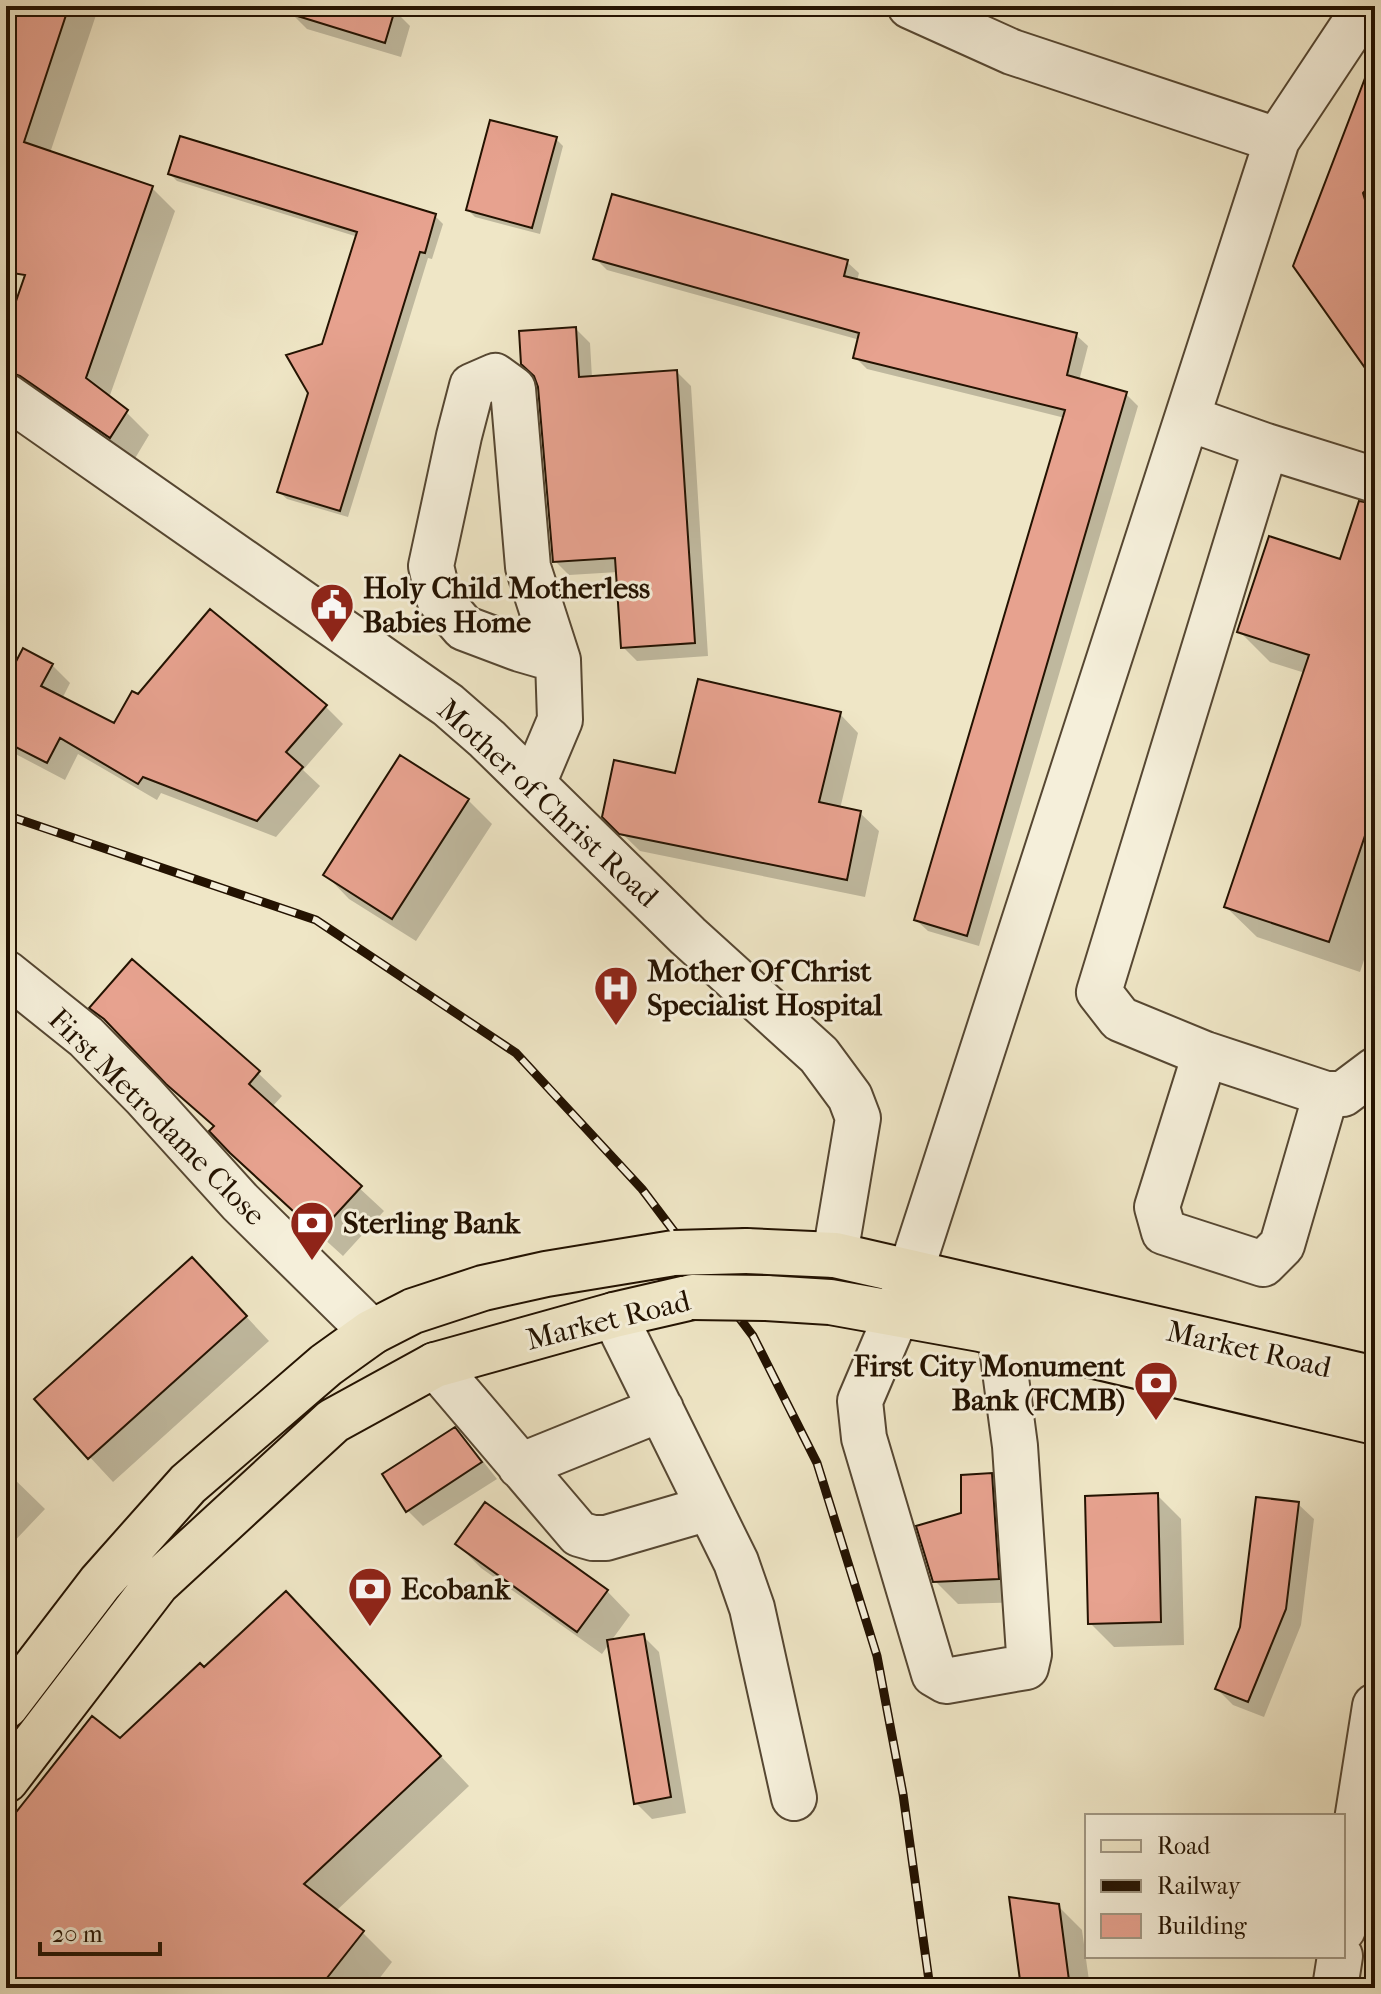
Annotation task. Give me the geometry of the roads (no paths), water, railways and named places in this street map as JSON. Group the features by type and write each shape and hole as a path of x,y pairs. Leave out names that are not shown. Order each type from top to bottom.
{"main road":[{"name":"Market Road","path":"6,1706 100,1583 188,1484 326,1365 372,1332 413,1311 483,1288 546,1274 674,1253 746,1251 835,1255 1375,1379"},
{"name":"Market Road","path":"6,1780 157,1583 333,1421 435,1365 614,1315 692,1297 830,1302 1000,1333 1375,1422"}],"street":[{"path":"910,6 1012,52 1277,140"},
{"path":"1000,1333 1015,1446 1029,1654 1026,1667 946,1681 934,1674 864,1438 860,1401 897,1314 1277,140 1366,6"},
{"path":"533,784 560,720 558,660 528,567 513,389 495,376 472,386 431,566 439,599 464,628 558,660"},
{"name":"Mother of Christ Road","path":"6,396 448,705 487,739 688,936 819,1055 850,1097 858,1118 835,1255"},
{"path":"1187,418 1375,480"},
{"path":"1266,446 1099,992 1120,1019 1205,1054 1326,1094 1343,1094 1375,1070"},
{"name":"First Metrodame Close","path":"6,973 86,1037 240,1202 372,1332"},
{"path":"1205,1054 1157,1207 1164,1232 1263,1264 1282,1245 1326,1094"},
{"path":"614,1315 736,1562 752,1608 794,1798"},
{"path":"435,1365 579,1534 606,1538 709,1508"},
{"path":"520,1466 661,1409"},
{"path":"1345,1913 1375,1706"},
{"path":"1335,1988 1340,1958"}],"railway":[{"path":"6,815 316,920 516,1053 642,1189 753,1336 817,1463 877,1656 903,1794 930,1988"}],"place":[{"name":"Holy Child Motherless Babies Home","path":"332,644"},
{"name":"Mother Of Christ Specialist Hospital","path":"616,1027"},
{"name":"Sterling Bank","path":"312,1262"},
{"name":"First City Monument Bank (FCMB)","path":"1156,1422"},
{"name":"Ecobank","path":"370,1628"}]}
